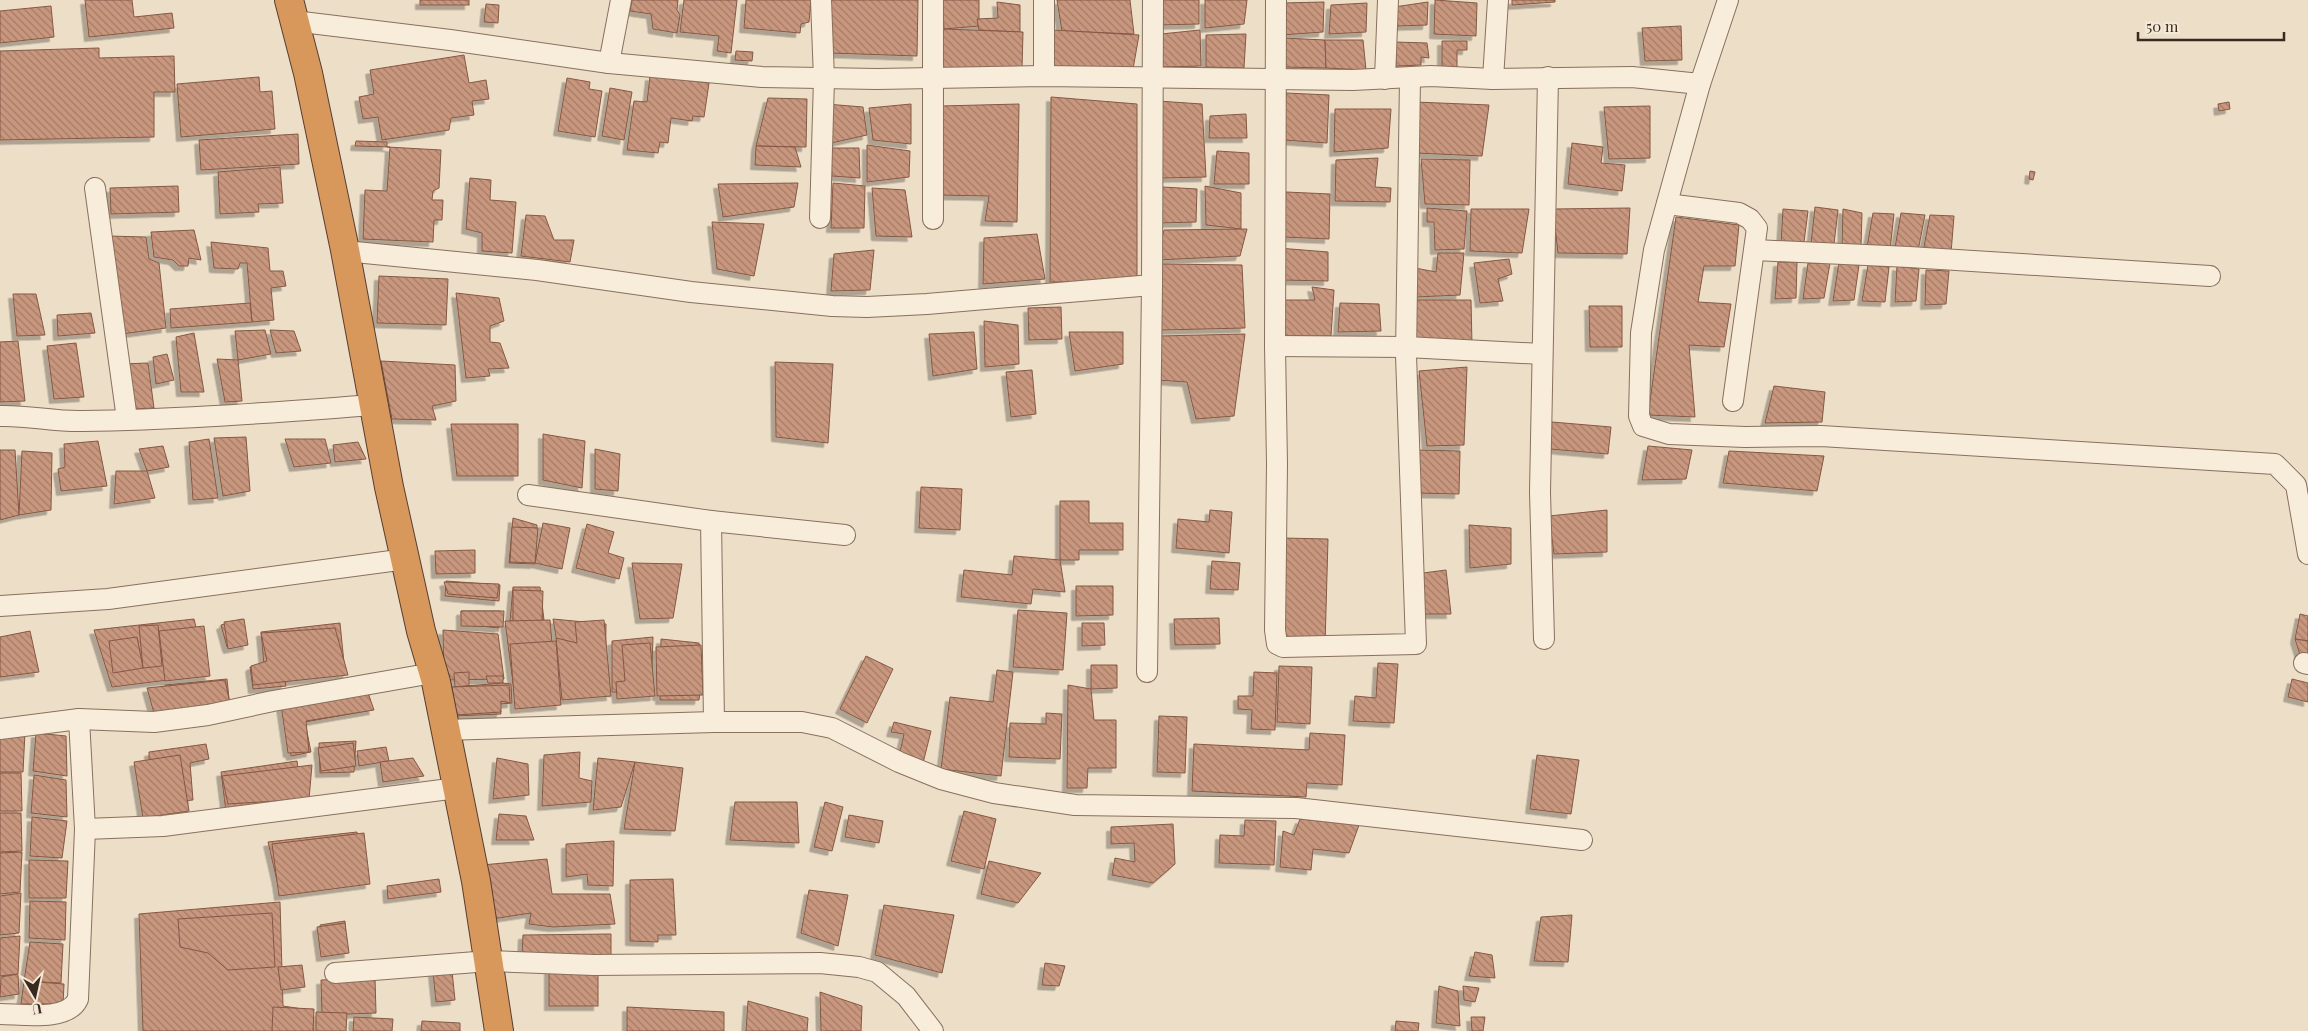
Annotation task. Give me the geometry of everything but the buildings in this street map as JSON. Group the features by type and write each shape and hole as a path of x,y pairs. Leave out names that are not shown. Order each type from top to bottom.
{"highway":[{"path":"292,11 308,73 345,251 389,487 421,630 433,673 476,881 499,1031"}],"street":[{"path":"609,63 621,0"},
{"path":"820,218 824,79 821,0"},
{"path":"933,0 933,218"},
{"path":"1044,0 1044,76"},
{"path":"1147,672 1152,285 1153,0"},
{"path":"1276,0 1275,346 1277,464 1275,630 1278,645 1296,648 1416,644 1406,347 1410,78"},
{"path":"1385,79 1388,0"},
{"path":"1493,79 1498,0"},
{"path":"1728,0 1700,84 1654,250 1641,333 1639,416 1641,424 1647,428 1669,434 1745,437 1821,436 2275,464 2296,485 2308,554"},
{"path":"292,11 422,36 609,63 762,77 824,79 1044,76 1277,79 1632,77 1700,84"},
{"path":"1544,639 1540,492 1548,78"},
{"path":"95,188 127,419"},
{"path":"1667,204 1745,216 1757,228 1733,401"},
{"path":"1755,250 1909,256 2210,276"},
{"path":"345,251 537,270 691,292 832,306 867,307 927,304 1152,285"},
{"path":"1275,346 1406,347 1542,354"},
{"path":"0,416 33,416 83,421 202,418 374,405"},
{"path":"528,495 711,521 845,535"},
{"path":"711,521 714,722"},
{"path":"0,606 108,599 406,559"},
{"path":"0,729 79,719 154,722 208,715 273,701 433,673"},
{"path":"0,1014 61,1014 68,1012 76,1005 79,991 79,943 85,829 79,719"},
{"path":"444,730 714,722 795,722 832,728 898,762 941,779 994,793 1075,805 1296,808 1582,840"},
{"path":"85,829 163,826 457,788"},
{"path":"335,973 489,961 594,965 820,963 859,967 877,972 906,996 933,1031"}]}
